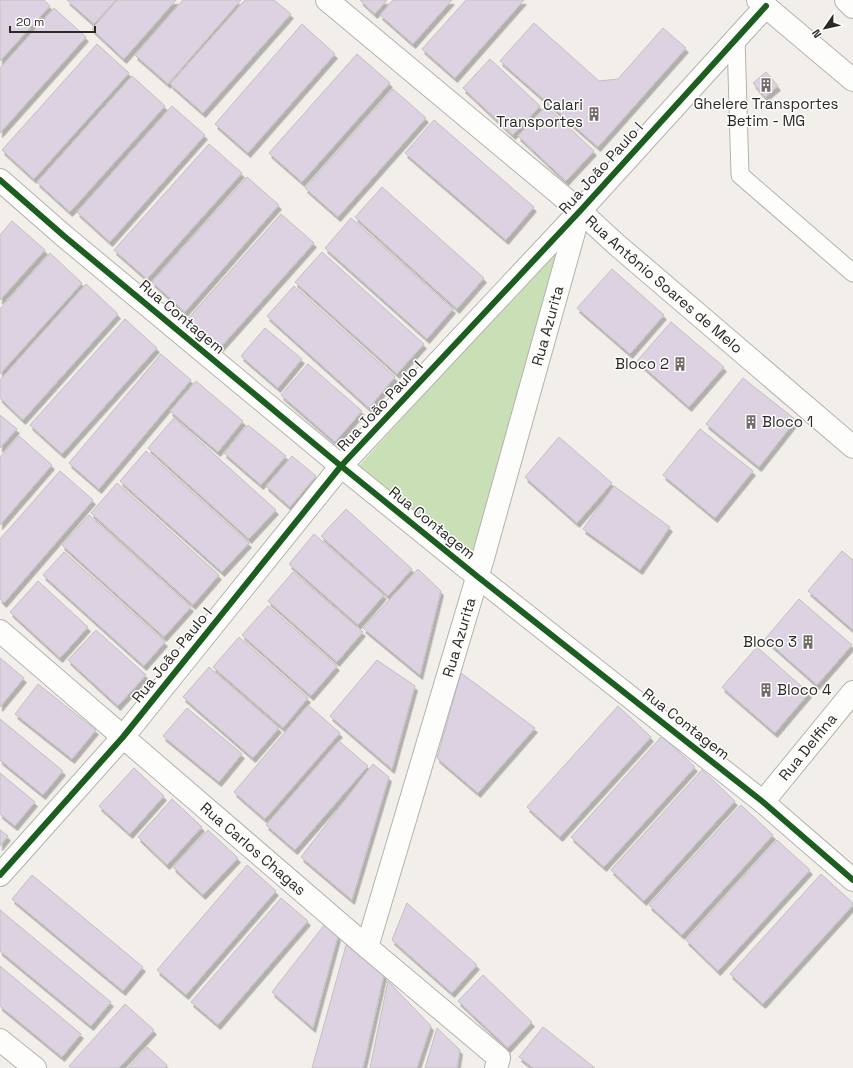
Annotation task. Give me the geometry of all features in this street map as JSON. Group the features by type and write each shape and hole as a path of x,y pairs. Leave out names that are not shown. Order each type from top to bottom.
{"main road":[{"name":"Rua Antônio Soares de Melo","path":"327,0 580,211 617,245 853,447"},
{"path":"846,0 853,7"},
{"name":"Rua João Paulo I","path":"0,874 123,737 341,466 580,211 736,38 762,3"},
{"path":"762,3 853,80"},
{"name":"Rua Contagem","path":"0,180 64,236 341,466 478,577 763,802 853,880"},
{"name":"Rua Azurita","path":"367,947 478,577 580,211"},
{"name":"Rua Carlos Chagas","path":"0,631 367,947 499,1058 496,1068"},
{"name":"Rua Delfina","path":"763,802 853,692"},
{"path":"0,1040 36,1068"}],"lane":[{"path":"736,38 740,175 853,273"}],"green space":[{"path":"562,242 473,567 359,466"}],"building":[{"path":"0,0 44,0 50,6 0,61"},
{"path":"67,0 116,0 94,24"},
{"path":"117,0 176,0 124,59 92,29"},
{"path":"183,0 241,0 168,84 135,55"},
{"path":"245,0 274,0 291,14 203,113 170,84"},
{"path":"360,0 387,0 375,14"},
{"path":"393,0 452,0 413,44 380,15"},
{"path":"466,0 524,0 455,78 422,49"},
{"path":"54,8 86,37 0,133 0,68"},
{"name":"Calari Transportes","path":"534,23 599,81 618,79 663,28 686,48 598,147 500,61"},
{"path":"302,24 335,54 248,153 215,124"},
{"path":"97,44 129,73 34,179 2,150"},
{"path":"357,54 390,83 302,182 269,153"},
{"path":"490,59 540,106 513,135 463,88"},
{"name":"Ghelere Transportes Betim - MG","path":"766,72 778,86 765,97 753,83"},
{"path":"132,76 165,106 70,212 37,182"},
{"path":"393,89 426,118 338,217 305,188"},
{"path":"172,106 205,135 110,242 77,212"},
{"path":"546,106 594,151 566,181 518,136"},
{"path":"434,120 534,207 506,240 405,153"},
{"path":"209,144 242,173 147,279 114,250"},
{"path":"247,177 279,205 185,312 152,282"},
{"path":"382,187 484,278 457,309 355,217"},
{"path":"281,214 314,243 219,349 187,320"},
{"path":"351,218 453,309 427,339 325,248"},
{"path":"12,221 45,250 0,300 0,235"},
{"path":"322,252 424,344 397,374 295,282"},
{"path":"50,253 82,283 0,374 0,309"},
{"path":"612,269 664,315 630,354 577,308"},
{"path":"86,284 118,314 23,420 0,398 0,380"},
{"path":"294,286 395,377 369,408 267,316"},
{"path":"125,319 157,348 62,454 30,425"},
{"name":"Bloco 2","path":"671,322 724,367 689,407 637,361"},
{"path":"265,328 302,359 278,388 241,356"},
{"path":"161,354 191,380 99,489 69,463"},
{"path":"308,364 362,411 335,442 281,395"},
{"name":"Bloco 1","path":"743,378 796,420 759,467 706,424"},
{"path":"196,381 243,421 218,452 170,411"},
{"path":"0,415 17,429 0,448"},
{"path":"174,418 276,510 249,539 148,448"},
{"path":"248,425 286,456 261,485 224,453"},
{"path":"700,429 753,471 715,518 663,475"},
{"path":"19,436 52,465 0,525 0,457"},
{"path":"559,437 612,483 577,523 525,477"},
{"path":"146,451 249,543 222,572 120,481"},
{"path":"292,456 316,476 290,507 266,486"},
{"path":"60,471 93,500 4,603 0,599 0,539"},
{"path":"117,483 219,575 193,605 91,513"},
{"path":"614,486 670,527 640,570 583,529"},
{"path":"346,509 412,569 388,596 321,536"},
{"path":"89,515 191,607 164,637 62,545"},
{"path":"314,534 384,595 358,625 289,564"},
{"path":"842,551 853,560 853,630 808,591"},
{"path":"64,552 165,642 144,666 43,575"},
{"path":"418,569 441,591 420,675 363,628"},
{"path":"293,572 363,632 337,662 268,601"},
{"path":"38,581 88,627 60,658 10,612"},
{"name":"Bloco 3","path":"799,599 852,645 817,685 765,639"},
{"path":"268,606 337,666 311,696 242,635"},
{"path":"96,630 146,675 118,706 68,660"},
{"path":"239,637 308,698 283,728 213,667"},
{"name":"Bloco 4","path":"757,647 809,693 775,733 722,687"},
{"path":"0,658 24,678 0,707"},
{"path":"377,660 415,686 392,769 330,716"},
{"path":"209,667 279,728 253,758 183,697"},
{"path":"461,673 535,728 478,793 437,758"},
{"path":"38,684 96,730 72,759 15,714"},
{"path":"308,705 340,733 265,819 234,792"},
{"path":"618,706 651,737 560,837 527,807"},
{"path":"187,708 242,754 219,782 163,736"},
{"path":"0,719 63,771 43,795 0,760"},
{"path":"662,736 695,767 604,867 571,837"},
{"path":"339,741 368,766 295,850 266,825"},
{"path":"373,764 389,777 352,900 301,857"},
{"path":"134,768 164,796 130,834 99,806"},
{"path":"702,770 735,801 644,901 611,870"},
{"path":"0,773 35,802 15,826 0,814"},
{"path":"172,799 202,827 167,865 138,837"},
{"path":"741,805 773,835 682,935 649,905"},
{"path":"0,830 8,836 0,846"},
{"path":"208,830 238,858 203,895 173,867"},
{"path":"777,840 810,870 718,971 686,940"},
{"path":"247,865 276,891 186,995 157,970"},
{"path":"821,874 853,903 853,905 763,1004 730,974"},
{"path":"32,875 143,967 123,991 12,899"},
{"path":"281,898 308,921 218,1025 191,1002"},
{"path":"407,903 477,965 452,993 392,940"},
{"path":"0,910 111,1002 91,1026 0,951"},
{"path":"325,924 338,936 313,1028 272,992"},
{"path":"347,942 384,975 363,1068 312,1068"},
{"path":"0,966 81,1034 62,1057 0,1006"},
{"path":"483,975 532,1022 508,1048 458,1001"},
{"path":"388,981 431,1026 417,1068 370,1068"},
{"path":"125,1004 154,1030 119,1068 72,1068 69,1066"},
{"path":"543,1027 595,1068 533,1068 519,1057"},
{"path":"437,1028 460,1050 457,1068 425,1068"},
{"path":"147,1047 167,1065 165,1068 128,1068"}],"cycle path":[{"path":"0,875 123,737 341,466 580,211 766,6"},
{"path":"0,180 64,236 341,466 478,577 763,802 853,880"}],"place":[{"name":"Ghelere Transportes Betim - MG","path":"766,85"},
{"name":"Calari Transportes","path":"594,114"},
{"name":"Bloco 2","path":"680,364"},
{"name":"Bloco 1","path":"751,422"},
{"name":"Bloco 3","path":"808,642"},
{"name":"Bloco 4","path":"766,690"}]}
